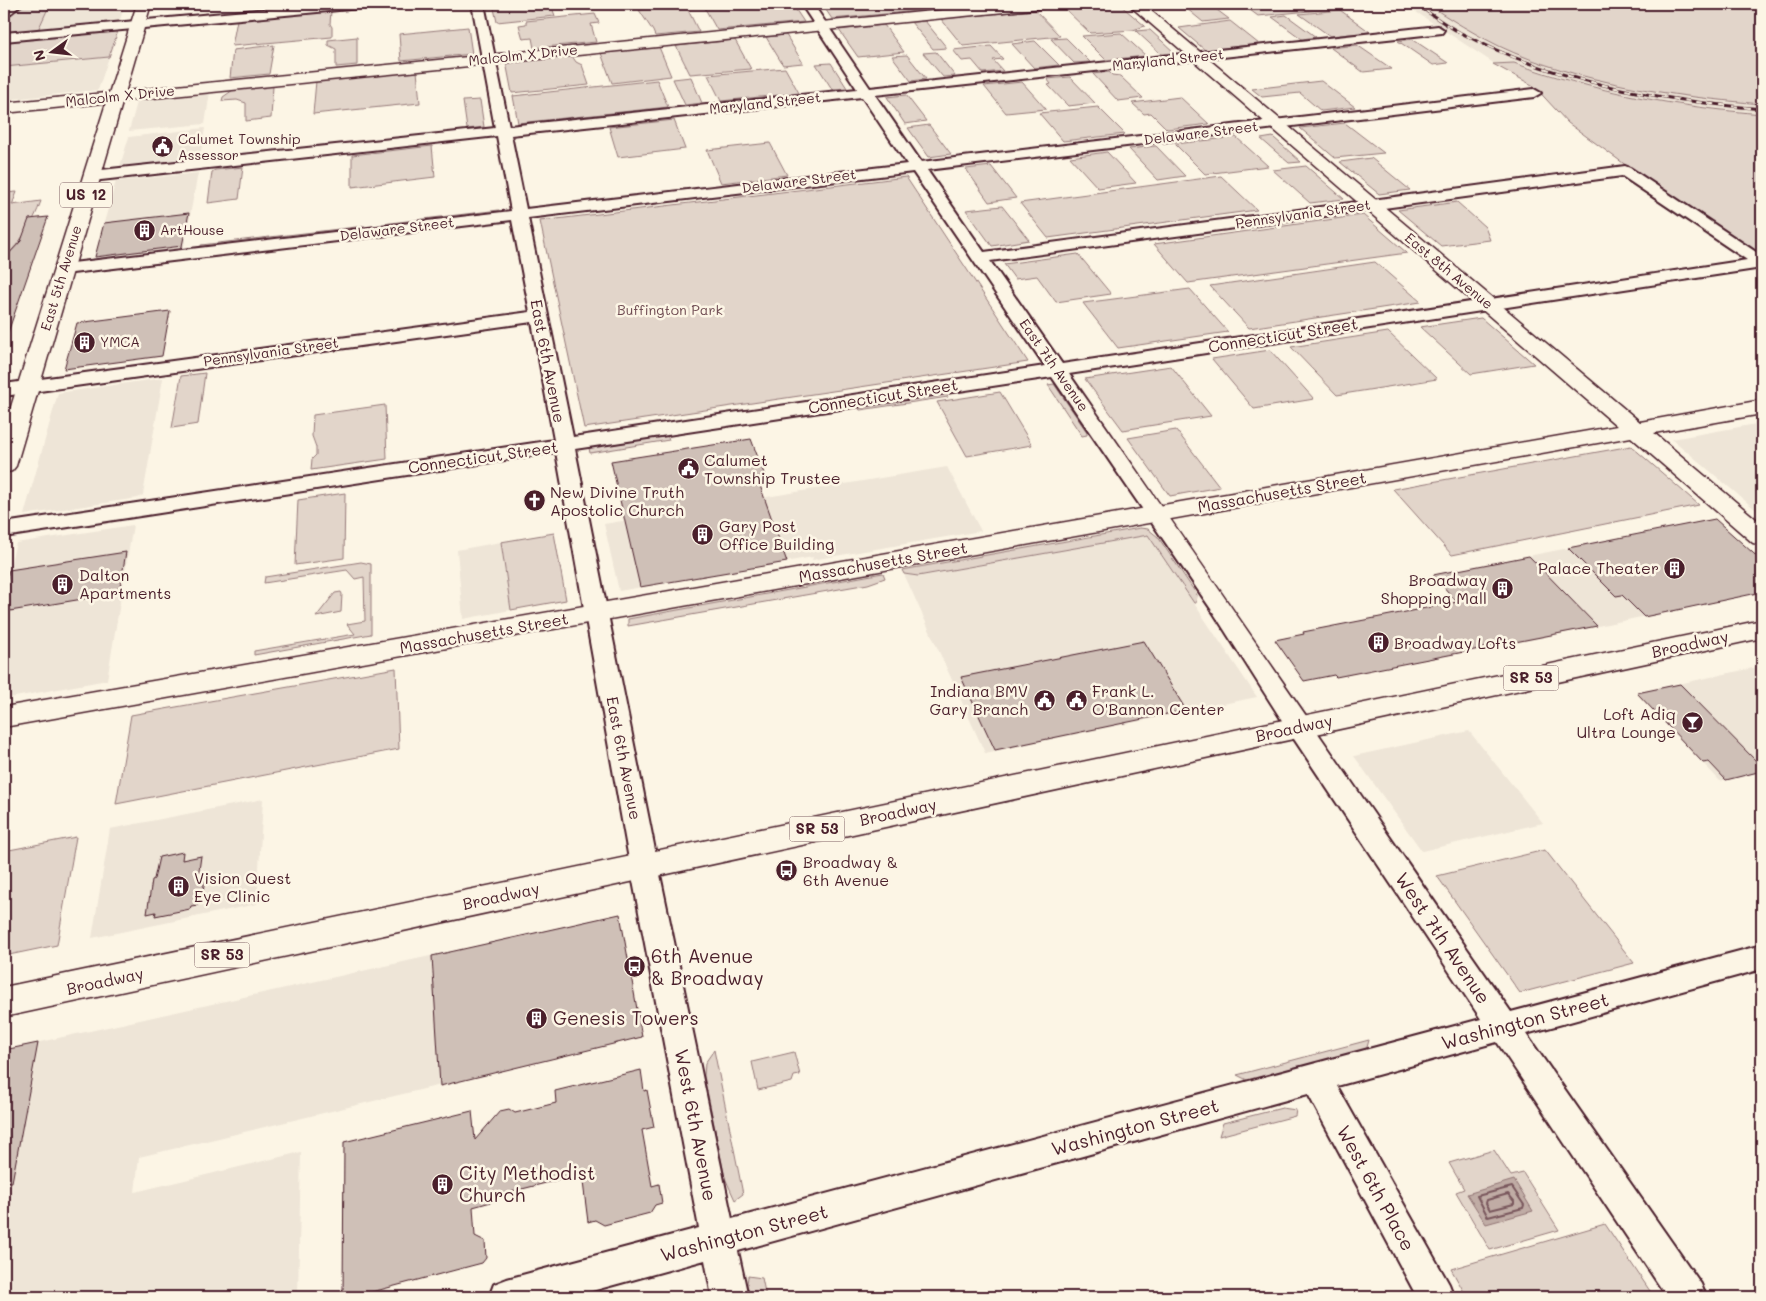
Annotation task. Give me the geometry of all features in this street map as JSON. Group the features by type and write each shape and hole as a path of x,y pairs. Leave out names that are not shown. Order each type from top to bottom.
{"street":[{"path":"4,12 15,4"},
{"name":"East 5th Avenue","path":"4,466 144,4"},
{"path":"4,37 360,4"},
{"name":"East 6th Avenue","path":"478,4 597,613 644,865"},
{"name":"East 7th Avenue","path":"807,4 1221,607 1299,727"},
{"name":"Malcolm X Drive","path":"4,108 117,95 1043,4"},
{"name":"East 8th Avenue","path":"1135,4 1762,537"},
{"name":"Maryland Street","path":"92,176 1438,30"},
{"name":"Delaware Street","path":"64,269 1534,93"},
{"name":"Pennsylvania Street","path":"980,258 1625,171 1762,263"},
{"name":"Connecticut Street","path":"4,530 1762,263"},
{"name":"Pennsylvania Street","path":"4,390 539,316"},
{"name":"Massachusetts Street","path":"4,717 1762,407"},
{"name":"Broadway","path":"4,1002 1762,629"},
{"name":"West 7th Avenue","path":"1299,727 1688,1297"},
{"name":"West 6th Avenue","path":"644,865 730,1297"},
{"name":"Washington Street","path":"507,1297 1762,958"},
{"name":"West 6th Place","path":"1316,1078 1436,1297"}],"shaded area":[{"path":"50,4 125,4 119,23 38,30"},
{"path":"1404,4 1427,4 1500,47 1563,69 1635,87 1727,101 1762,104 1762,114 1720,110 1638,97 1582,84 1515,63 1495,64"},
{"path":"109,57 98,90 4,100 4,67"},
{"path":"210,92 205,124 129,131 138,99"},
{"path":"205,128 200,157 120,166 129,137"},
{"path":"198,173 184,247 94,257 116,181"},
{"path":"163,378 143,495 138,498 24,515 58,393"},
{"path":"1762,423 1762,515 1672,439"},
{"path":"947,467 981,531 812,560 813,557 619,591 604,524"},
{"path":"1715,519 1762,561 1762,592 1496,647 1433,575"},
{"path":"133,525 107,680 4,699 4,589 16,543"},
{"path":"1148,535 1257,697 985,753 904,574 918,576"},
{"path":"501,542 511,610 463,619 457,550"},
{"path":"1762,666 1762,771 1720,781 1637,693"},
{"path":"1469,731 1543,823 1422,851 1354,756"},
{"path":"263,799 257,904 92,938 110,829"},
{"path":"620,914 642,1037 139,1157 135,1192 301,1152 298,1297 4,1297 4,1050"}],"green space":[{"path":"26,4 50,4 38,30 4,34 4,20"},
{"path":"493,4 551,4 555,16 497,22"},
{"path":"792,4 804,22 717,30 703,5"},
{"path":"822,4 991,4 832,19"},
{"path":"1119,4 1145,26 1133,30 1090,33 1063,7"},
{"path":"1181,4 1209,4 1229,19 1203,22"},
{"path":"1242,4 1358,4 1361,6 1258,16"},
{"path":"1427,4 1754,4 1762,8 1762,104 1662,92 1594,79 1561,70 1499,46"},
{"path":"686,6 699,32 655,36 639,10"},
{"path":"1035,10 1060,36 963,46 941,19"},
{"path":"1340,10 1370,32 1330,36 1299,14"},
{"path":"331,11 332,37 232,46 237,20"},
{"path":"595,14 599,23 591,24 596,42 534,48 532,38 523,39 519,25 526,24 526,21"},
{"path":"1286,15 1316,37 1302,39 1272,17"},
{"path":"925,21 947,48 933,49 911,22"},
{"path":"1230,21 1259,44 1205,50 1179,28"},
{"path":"884,25 904,52 858,57 839,30"},
{"path":"468,27 472,54 401,61 399,34"},
{"path":"1150,30 1175,53 1161,54 1136,31"},
{"path":"118,31 109,57 4,67 4,41"},
{"path":"1121,33 1146,56 1106,60 1082,36"},
{"path":"786,35 803,63 783,65 766,37"},
{"path":"357,37 357,65 336,67 336,49 328,45 328,40"},
{"path":"1066,38 1090,62 1074,63 1051,39"},
{"path":"1412,39 1448,63 1433,65 1398,41"},
{"path":"735,40 751,69 690,74 676,46"},
{"path":"1035,41 1059,65 1034,68 1012,44"},
{"path":"274,45 269,74 230,78 233,50"},
{"path":"1357,45 1392,69 1363,72 1331,48"},
{"path":"991,46 1003,59 993,60 1003,71 983,73 972,60 962,61 953,50"},
{"path":"659,47 671,76 612,83 601,53"},
{"path":"936,52 955,76 943,77 923,53"},
{"path":"907,55 926,79 911,81 892,56"},
{"path":"572,56 576,62 582,65 589,85 512,93 506,62"},
{"path":"831,63 847,88 832,89 816,64"},
{"path":"1514,63 1575,82 1637,97 1699,107 1762,114 1762,259 1660,190 1568,123 1534,86 1493,64"},
{"path":"785,68 799,93 721,101 708,75"},
{"path":"417,71 420,103 313,114 316,81"},
{"path":"1109,72 1112,75 1120,76 1143,98 1118,101 1093,74"},
{"path":"691,77 702,103 685,105 673,79"},
{"path":"1070,77 1095,103 1068,106 1048,85 1051,84 1047,79"},
{"path":"657,80 668,107 518,123 513,96"},
{"path":"1321,81 1355,107 1321,111 1300,93 1262,97 1252,89"},
{"path":"1022,82 1046,109 1006,113 984,86"},
{"path":"273,86 271,118 246,121 246,103 237,100 222,101 223,97 233,90"},
{"path":"906,95 926,121 905,124 887,97"},
{"path":"1180,97 1209,124 1167,129 1151,113 1144,114 1132,103"},
{"path":"480,100 484,127 467,129 463,101"},
{"path":"1098,107 1125,134 1063,141 1039,113"},
{"path":"674,120 685,149 618,157 609,127"},
{"path":"1345,123 1384,153 1335,158 1300,128"},
{"path":"929,125 951,154 929,157 908,128"},
{"path":"1236,137 1268,166 1205,174 1175,144"},
{"path":"1273,137 1301,162 1289,163 1261,139"},
{"path":"770,143 787,175 721,183 707,150"},
{"path":"432,146 435,177 352,187 352,155"},
{"path":"1156,146 1185,176 1158,180 1129,149"},
{"path":"1107,152 1136,183 1098,188 1070,157"},
{"path":"1371,158 1410,190 1379,194 1340,162"},
{"path":"991,166 1016,198 989,202 966,169"},
{"path":"1306,166 1344,199 1310,203 1273,170"},
{"path":"243,167 239,199 208,203 212,172"},
{"path":"1221,176 1257,210 1048,238 1020,203"},
{"name":"Buffington Park","path":"906,177 1028,362 584,428 540,221"},
{"path":"17,192 12,205 41,201 26,232 4,259 4,193"},
{"path":"1457,202 1485,227 1490,240 1441,246 1398,210"},
{"path":"1002,206 1029,240 992,246 966,210"},
{"path":"499,210 499,213 382,225 382,224"},
{"path":"1363,215 1407,253 1188,283 1154,244"},
{"path":"365,226 360,229 201,247 201,245"},
{"path":"1078,254 1111,294 1056,302 1037,276 1015,279 1004,264"},
{"path":"1375,262 1421,302 1249,328 1210,286"},
{"path":"1190,289 1228,332 1118,348 1083,303"},
{"path":"1481,318 1534,364 1471,374 1420,327"},
{"path":"1388,332 1437,379 1337,395 1291,347"},
{"path":"1270,350 1314,399 1254,409 1212,359"},
{"path":"1171,366 1211,416 1123,430 1085,379"},
{"path":"205,373 198,424 172,428 181,376"},
{"path":"1054,384 1087,432 1087,435 1082,436 1048,385"},
{"path":"1000,392 1032,445 967,456 937,402"},
{"path":"946,394 948,397 859,409 863,406"},
{"path":"385,405 387,459 311,470 312,459 316,455 316,447 312,436 313,415"},
{"path":"1176,430 1220,487 1170,496 1128,438"},
{"path":"667,436 669,440 590,453 589,448"},
{"path":"1631,446 1699,505 1452,555 1393,489"},
{"path":"345,493 344,558 295,565 298,500"},
{"path":"1140,528 1148,529 1158,537 1197,595 1196,603 1194,603 1148,535 918,576 904,574 902,570"},
{"path":"554,533 566,600 511,610 501,542"},
{"path":"361,562 371,564 371,634 254,655 254,651 355,634 347,624 365,621 364,577 355,579 347,570 264,583 265,577"},
{"path":"883,573 885,578 868,584 628,626 628,619"},
{"path":"341,592 341,612 316,617 335,593"},
{"path":"396,668 399,749 116,804 131,715"},
{"path":"76,837 57,945 4,956 4,851"},
{"path":"1545,850 1634,963 1520,993 1437,876"},
{"path":"1369,1040 1366,1051 1251,1082 1237,1075"},
{"path":"714,1050 743,1194 735,1200 725,1178 704,1076 705,1063"},
{"path":"794,1052 800,1075 794,1076 792,1082 758,1090 752,1062"},
{"path":"1282,1108 1296,1110 1295,1116 1219,1136 1223,1123"},
{"path":"1494,1150 1511,1176 1523,1173 1559,1230 1490,1250 1456,1192 1464,1189 1449,1163"},
{"path":"1605,1224 1654,1297 1467,1297 1451,1269"},
{"path":"748,1276 762,1278 766,1297 750,1297 747,1284"}],"water":[{"path":"1514,1180 1533,1211 1486,1224 1467,1194"}],"building":[{"name":"ArtHouse","path":"189,213 182,246 95,257 104,223"},
{"path":"48,217 6,338 4,338 4,259 21,241 29,219"},
{"name":"YMCA","path":"170,311 162,356 64,369 77,323"},
{"path":"751,439 765,476 757,477 787,562 640,587 611,461"},
{"name":"Palace Theater","path":"1715,519 1762,561 1762,592 1644,617 1622,595 1616,596 1568,548"},
{"name":"Dalton Apartments","path":"126,552 119,593 4,612 4,590 9,570"},
{"path":"1529,556 1597,626 1336,677 1334,675 1304,681 1275,640 1304,634 1303,632 1457,602 1433,575"},
{"name":"Frank L. O'Bannon Center","path":"1144,641 1186,710 995,750 961,677"},
{"name":"Loft Adiq Ultra Lounge","path":"1680,684 1762,767 1762,771 1726,780 1709,762 1703,763 1637,693"},
{"name":"Vision Quest Eye Clinic","path":"183,852 182,860 201,856 198,878 205,876 203,894 199,895 198,905 191,906 190,909 155,916 156,912 147,914 152,880 154,879 159,857"},
{"name":"Genesis Towers","path":"620,914 642,1037 440,1086 432,956"},
{"path":"38,1043 12,1182 4,1182 4,1050"},
{"name":"City Methodist Church","path":"641,1070 644,1091 647,1090 654,1127 642,1130 652,1186 659,1184 662,1203 655,1205 650,1213 604,1225 595,1220 588,1222 582,1174 498,1195 498,1200 473,1207 475,1236 485,1241 486,1258 482,1263 353,1297 343,1297 344,1142 472,1111 475,1140 500,1111 509,1109 515,1113 556,1103 555,1091"}],"railway":[{"path":"1416,4 1455,30 1496,50 1570,76 1646,94 1762,109"}],"place":[{"name":"Calumet Township Assessor","path":"162,147"},
{"name":"ArtHouse","path":"144,230"},
{"name":"YMCA","path":"84,342"},
{"name":"Calumet Township Trustee","path":"688,469"},
{"name":"New Divine Truth Apostolic Church","path":"534,501"},
{"name":"Gary Post Office Building","path":"703,535"},
{"name":"Palace Theater","path":"1675,568"},
{"name":"Dalton Apartments","path":"63,584"},
{"name":"Broadway Shopping Mall","path":"1503,589"},
{"name":"Broadway Lofts","path":"1378,643"},
{"name":"Indiana BMV Gary Branch","path":"1044,700"},
{"name":"Frank L. O'Bannon Center","path":"1076,700"},
{"name":"Loft Adiq Ultra Lounge","path":"1692,723"},
{"name":"Broadway & 6th Avenue","path":"787,871"},
{"name":"Vision Quest Eye Clinic","path":"178,887"},
{"name":"6th Avenue & Broadway","path":"635,967"},
{"name":"Genesis Towers","path":"537,1018"},
{"name":"City Methodist Church","path":"443,1184"}]}
